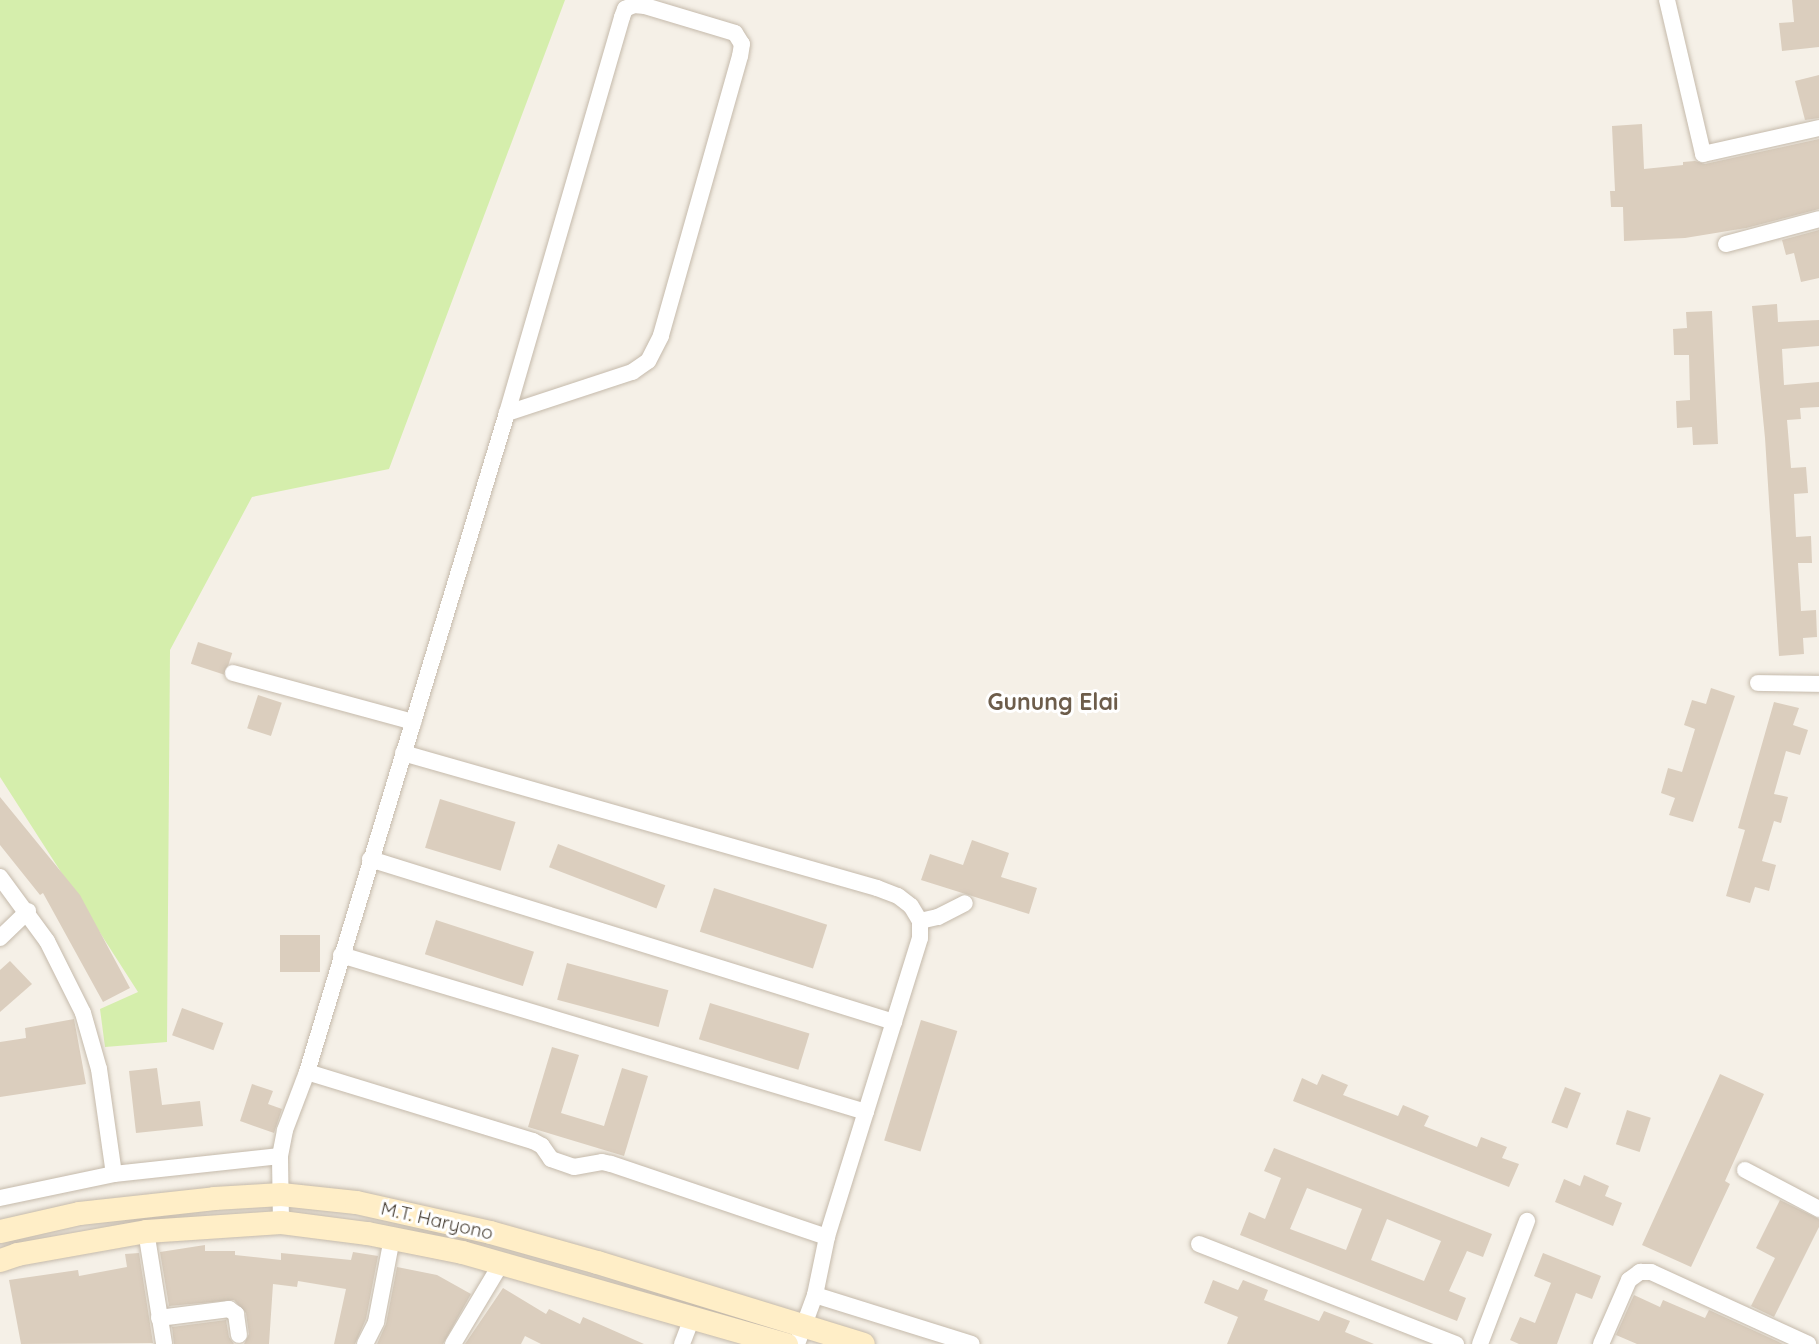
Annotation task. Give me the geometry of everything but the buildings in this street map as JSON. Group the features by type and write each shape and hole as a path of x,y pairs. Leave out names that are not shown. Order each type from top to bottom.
{"main road":[{"name":"M.T. Haryono","path":"0,1231 79,1213 214,1198 281,1194 356,1202 489,1232 800,1335 863,1344"},
{"name":"M.T. Haryono","path":"0,1260 17,1254 146,1231 281,1222 392,1238 502,1262 693,1316 771,1342"}],"street":[{"path":"1667,0 1703,155 1819,128"},
{"path":"281,1222 280,1156 285,1130 307,1072 507,413 625,9 634,5 645,6 735,33 742,44 740,56 661,336 649,361 632,372 507,413"},
{"path":"1726,244 1819,219"},
{"path":"233,673 413,722"},
{"path":"1758,683 1819,684"},
{"path":"403,753 877,888 898,895 911,906 920,921 920,938 827,1237 815,1295 800,1335"},
{"path":"370,859 894,1022"},
{"path":"0,877 28,911 52,951 83,1013 99,1069 114,1174"},
{"path":"920,921 937,917 965,903"},
{"path":"0,938 28,911"},
{"path":"341,955 866,1112"},
{"path":"307,1072 533,1142 542,1146 551,1159 574,1167 602,1162 611,1164 827,1237"},
{"path":"0,1198 114,1174 280,1156"},
{"path":"1745,1170 1819,1209"},
{"path":"1480,1344 1527,1221"},
{"path":"146,1231 164,1344"},
{"path":"365,1344 376,1322 392,1238"},
{"path":"1199,1244 1456,1344"},
{"path":"453,1344 502,1262"},
{"path":"1601,1344 1629,1280 1640,1272 1651,1272 1808,1344"},
{"path":"815,1295 972,1344"},
{"path":"159,1318 229,1309 236,1314 239,1335"},
{"path":"682,1344 693,1316"}],"green space":[{"path":"0,0 565,0 389,469 252,497 170,650 167,1042 105,1047 100,1009 138,992 0,777"}],"district":[{"name":"Gunung Elai","path":"1053,702"}]}
